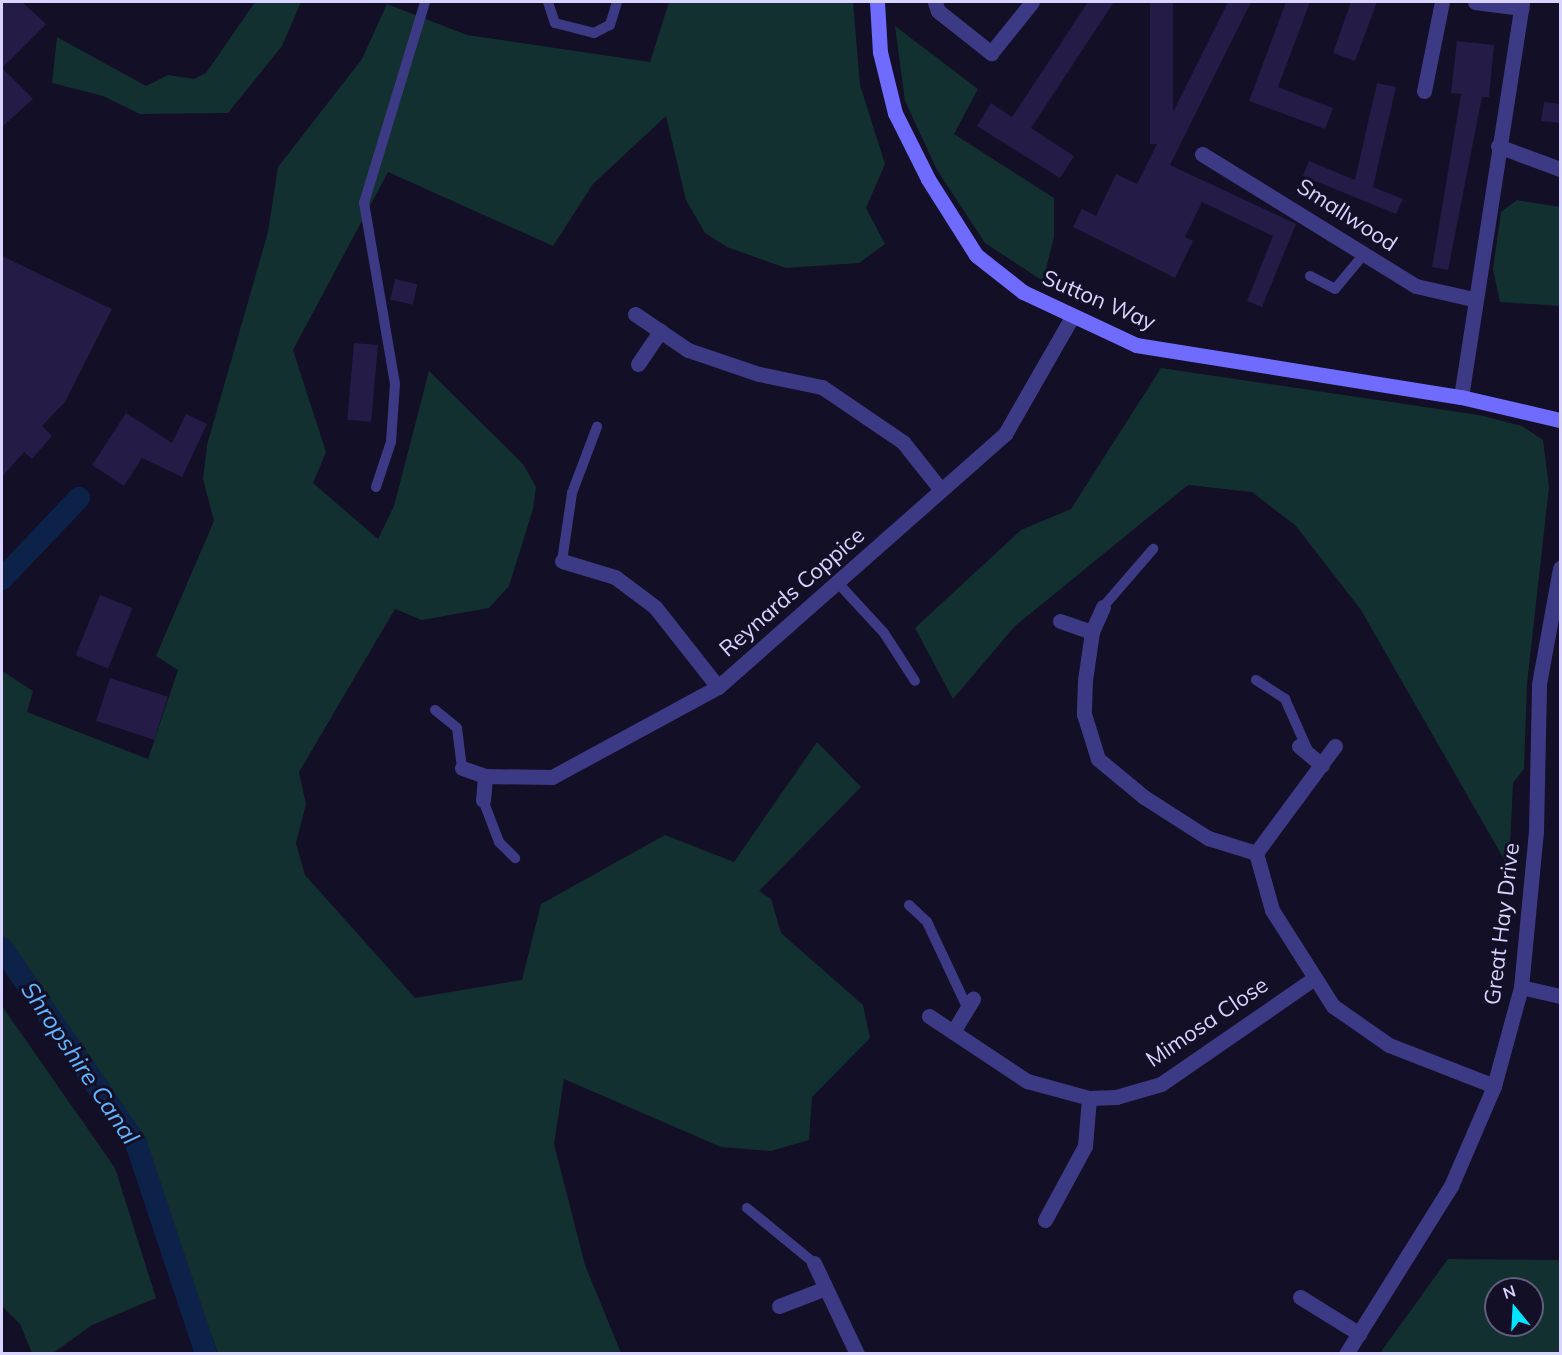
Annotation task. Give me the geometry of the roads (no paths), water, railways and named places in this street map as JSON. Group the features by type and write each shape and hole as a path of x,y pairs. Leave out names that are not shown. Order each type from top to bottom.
{"street":[{"name":"Sutton Way","path":"877,2 880,52 895,112 928,179 976,255 1023,292 1072,317 1136,345 1461,397 1560,420"},
{"path":"935,2 938,11 991,53 1032,2"},
{"path":"1424,91 1442,2"},
{"path":"1461,397 1473,299 1522,5 1475,2"},
{"path":"1498,146 1560,169"},
{"name":"Smallwood","path":"1202,154 1416,286 1473,299"},
{"path":"635,314 698,354 759,374 822,387 903,442 941,490"},
{"name":"Reynards Coppice","path":"462,768 485,776 552,777 718,687 1005,434 1072,317"},
{"path":"638,364 660,331"},
{"path":"562,561 615,577 655,607 718,687"},
{"name":"Great Hay Drive","path":"1346,1353 1451,1186 1494,1086 1521,987 1536,831 1539,684 1560,568"},
{"path":"1103,607 1092,632 1084,714 1098,759 1144,797 1208,838 1256,853"},
{"path":"1060,621 1092,632"},
{"path":"1256,853 1335,746"},
{"path":"1304,750 1322,765"},
{"path":"483,800 485,776"},
{"path":"1256,853 1268,902 1313,979 1357,1026 1494,1086"},
{"name":"Mimosa Close","path":"929,1016 1027,1081 1089,1098 1116,1097 1161,1084 1313,979"},
{"path":"1521,987 1560,996"},
{"path":"953,1032 970,1004"},
{"path":"1045,1220 1085,1146 1089,1098"},
{"path":"814,1263 857,1353"},
{"path":"780,1306 826,1288"},
{"path":"1300,1297 1360,1334"}],"lane":[{"path":"376,487 391,442 395,384 364,203 425,2"},
{"path":"548,2 555,23 594,33 610,25 617,2"},
{"path":"1310,276 1335,289 1365,253"},
{"path":"562,561 572,493 597,427"},
{"path":"1103,607 1153,549"},
{"path":"837,582 884,633 915,681"},
{"path":"1256,680 1285,699 1304,750"},
{"path":"435,710 457,728 462,768"},
{"path":"483,800 499,842 515,858"},
{"path":"909,905 927,922 970,1004"},
{"path":"747,1208 814,1263"}],"waterway":[{"name":"Shropshire Canal","path":"2,579 79,498"},
{"name":"Shropshire Canal","path":"2,948 136,1143 206,1354"}]}
